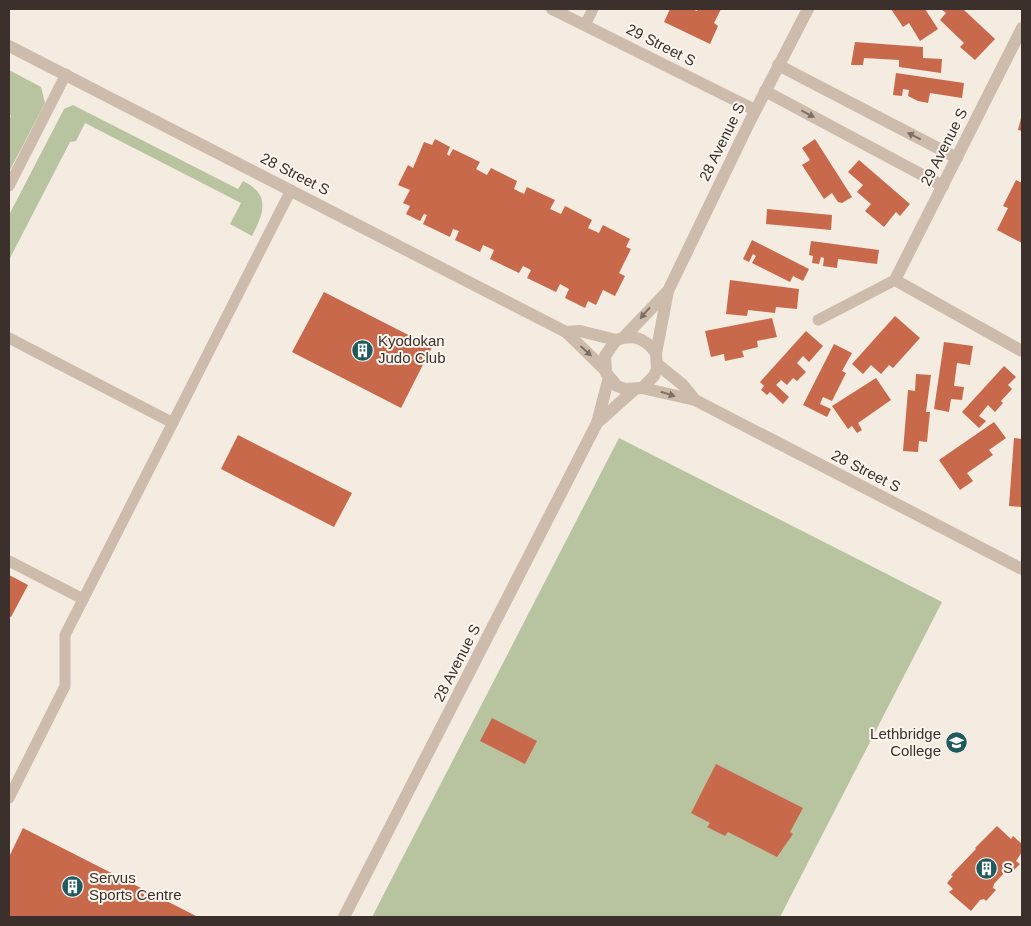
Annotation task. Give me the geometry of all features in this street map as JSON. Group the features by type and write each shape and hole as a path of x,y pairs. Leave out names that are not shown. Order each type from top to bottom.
{"street":[{"name":"29 Street S","path":"552,9 756,110"},
{"name":"28 Avenue S","path":"668,291 765,91 808,9"},
{"name":"29 Avenue S","path":"895,280 1022,28"},
{"name":"28 Street S","path":"9,46 566,332"},
{"path":"778,65 957,158"},
{"path":"765,91 943,186"},
{"path":"895,280 1022,351"},
{"path":"597,423 607,373 605,356 620,338 668,291"},
{"path":"597,423 654,376 668,291"},
{"path":"566,332 580,331 620,338 642,338 657,358 695,400"},
{"path":"566,332 607,373 617,386 695,400"},
{"name":"28 Street S","path":"695,400 1022,570"},
{"name":"28 Avenue S","path":"344,917 597,423"}],"lane":[{"path":"585,25 593,9"},
{"path":"9,186 66,74"},
{"path":"9,798 65,686 65,635 291,190"},
{"path":"818,320 895,280"},
{"path":"9,338 173,423"},
{"path":"9,561 83,599"}],"green space":[{"path":"9,70 41,87 45,103 9,172 9,120 11,116 9,114"},
{"path":"73,105 238,189 243,181 252,186 261,198 262,212 252,236 230,224 241,203 85,123 76,141 70,142 9,260 9,215 64,109"},
{"path":"619,438 942,602 780,917 372,917"}],"building":[{"path":"670,9 691,9 697,11 698,9 721,9 714,23 718,26 710,44 664,22"},
{"path":"891,9 925,9 938,29 920,41 909,23 903,27"},
{"path":"941,9 963,9 995,39 975,60 960,47 964,43 940,20 946,13"},
{"path":"855,42 923,47 923,58 942,59 941,73 899,67 899,60 864,58 863,65 851,65"},
{"path":"896,73 964,83 962,98 930,93 928,103 908,96 909,90 903,89 902,96 893,95"},
{"path":"1022,114 1022,131 1018,130"},
{"path":"435,139 450,147 447,154 449,156 453,149 480,162 476,169 487,175 491,168 517,181 514,189 524,194 527,187 555,200 550,209 561,214 565,206 592,220 588,228 599,233 603,225 630,239 626,247 631,249 619,273 625,276 615,296 603,290 596,305 588,301 585,308 565,298 569,289 560,284 556,292 527,278 531,270 523,266 519,273 490,259 494,250 483,245 480,252 455,240 459,231 453,229 450,237 423,224 427,215 424,214 420,221 406,214 410,206 403,203 410,190 398,185 408,165 413,168 424,142 432,145"},
{"path":"815,139 852,197 842,203 838,202 832,193 824,199 802,165 810,160 802,148"},
{"path":"859,160 910,204 900,216 896,212 884,227 865,211 871,204 857,192 863,185 848,172"},
{"path":"1016,180 1022,183 1022,243 997,230 1008,208 1003,206"},
{"path":"767,209 832,215 831,230 766,224"},
{"path":"752,240 809,269 803,281 793,276 790,282 752,263 756,256 753,254 749,262 743,259"},
{"path":"811,241 879,250 877,264 838,259 837,268 823,266 824,258 821,257 819,264 812,263 813,256 809,255"},
{"path":"730,280 799,289 797,309 776,307 775,313 748,310 747,316 726,314"},
{"name":"Kyodokan Judo Club","path":"324,292 432,347 401,408 292,352"},
{"path":"895,316 920,338 893,368 889,365 881,374 871,365 863,374 852,364"},
{"path":"772,318 777,337 757,341 758,347 742,351 744,357 725,361 724,354 711,357 705,331"},
{"path":"806,331 823,346 809,362 803,356 797,363 806,372 797,381 793,378 787,385 781,380 776,385 789,397 783,404 770,392 767,395 761,390 764,386 760,382"},
{"path":"944,342 973,346 970,365 957,363 954,386 964,387 962,400 951,399 949,412 934,409"},
{"path":"834,344 852,353 842,371 846,373 832,401 823,397 820,404 831,409 827,417 803,405"},
{"path":"1004,366 1016,377 1008,385 1012,389 1001,401 1003,403 995,412 988,405 979,416 986,421 979,428 962,412"},
{"path":"916,374 931,375 926,412 930,412 927,442 919,441 918,452 903,451 908,390 915,391"},
{"path":"876,378 891,400 858,423 862,430 857,433 852,426 848,429 832,406"},
{"path":"994,422 1006,438 989,450 993,455 967,473 973,481 960,490 939,460"},
{"path":"238,435 352,493 334,527 221,469"},
{"path":"1014,438 1022,439 1022,507 1009,506"},
{"path":"9,575 28,585 11,617 9,616"},
{"path":"492,718 537,741 525,764 480,741"},
{"path":"716,764 803,808 790,832 793,834 777,857 728,832 725,836 707,827 710,823 691,813"},
{"name":"S","path":"997,826 1011,839 1013,836 1022,844 1022,852 1016,861 1020,864 1010,874 1008,871 1004,873 994,884 993,888 996,890 986,901 984,899 980,900 971,911 949,892 953,889 947,883 953,876 951,875"},
{"name":"Servus Sports Centre","path":"23,828 198,917 9,917 9,857"}],"place":[{"name":"Kyodokan Judo Club","path":"362,350"},
{"name":"Lethbridge College","path":"957,743"},
{"name":"S","path":"987,868"},
{"name":"Servus Sports Centre","path":"73,887"}]}
